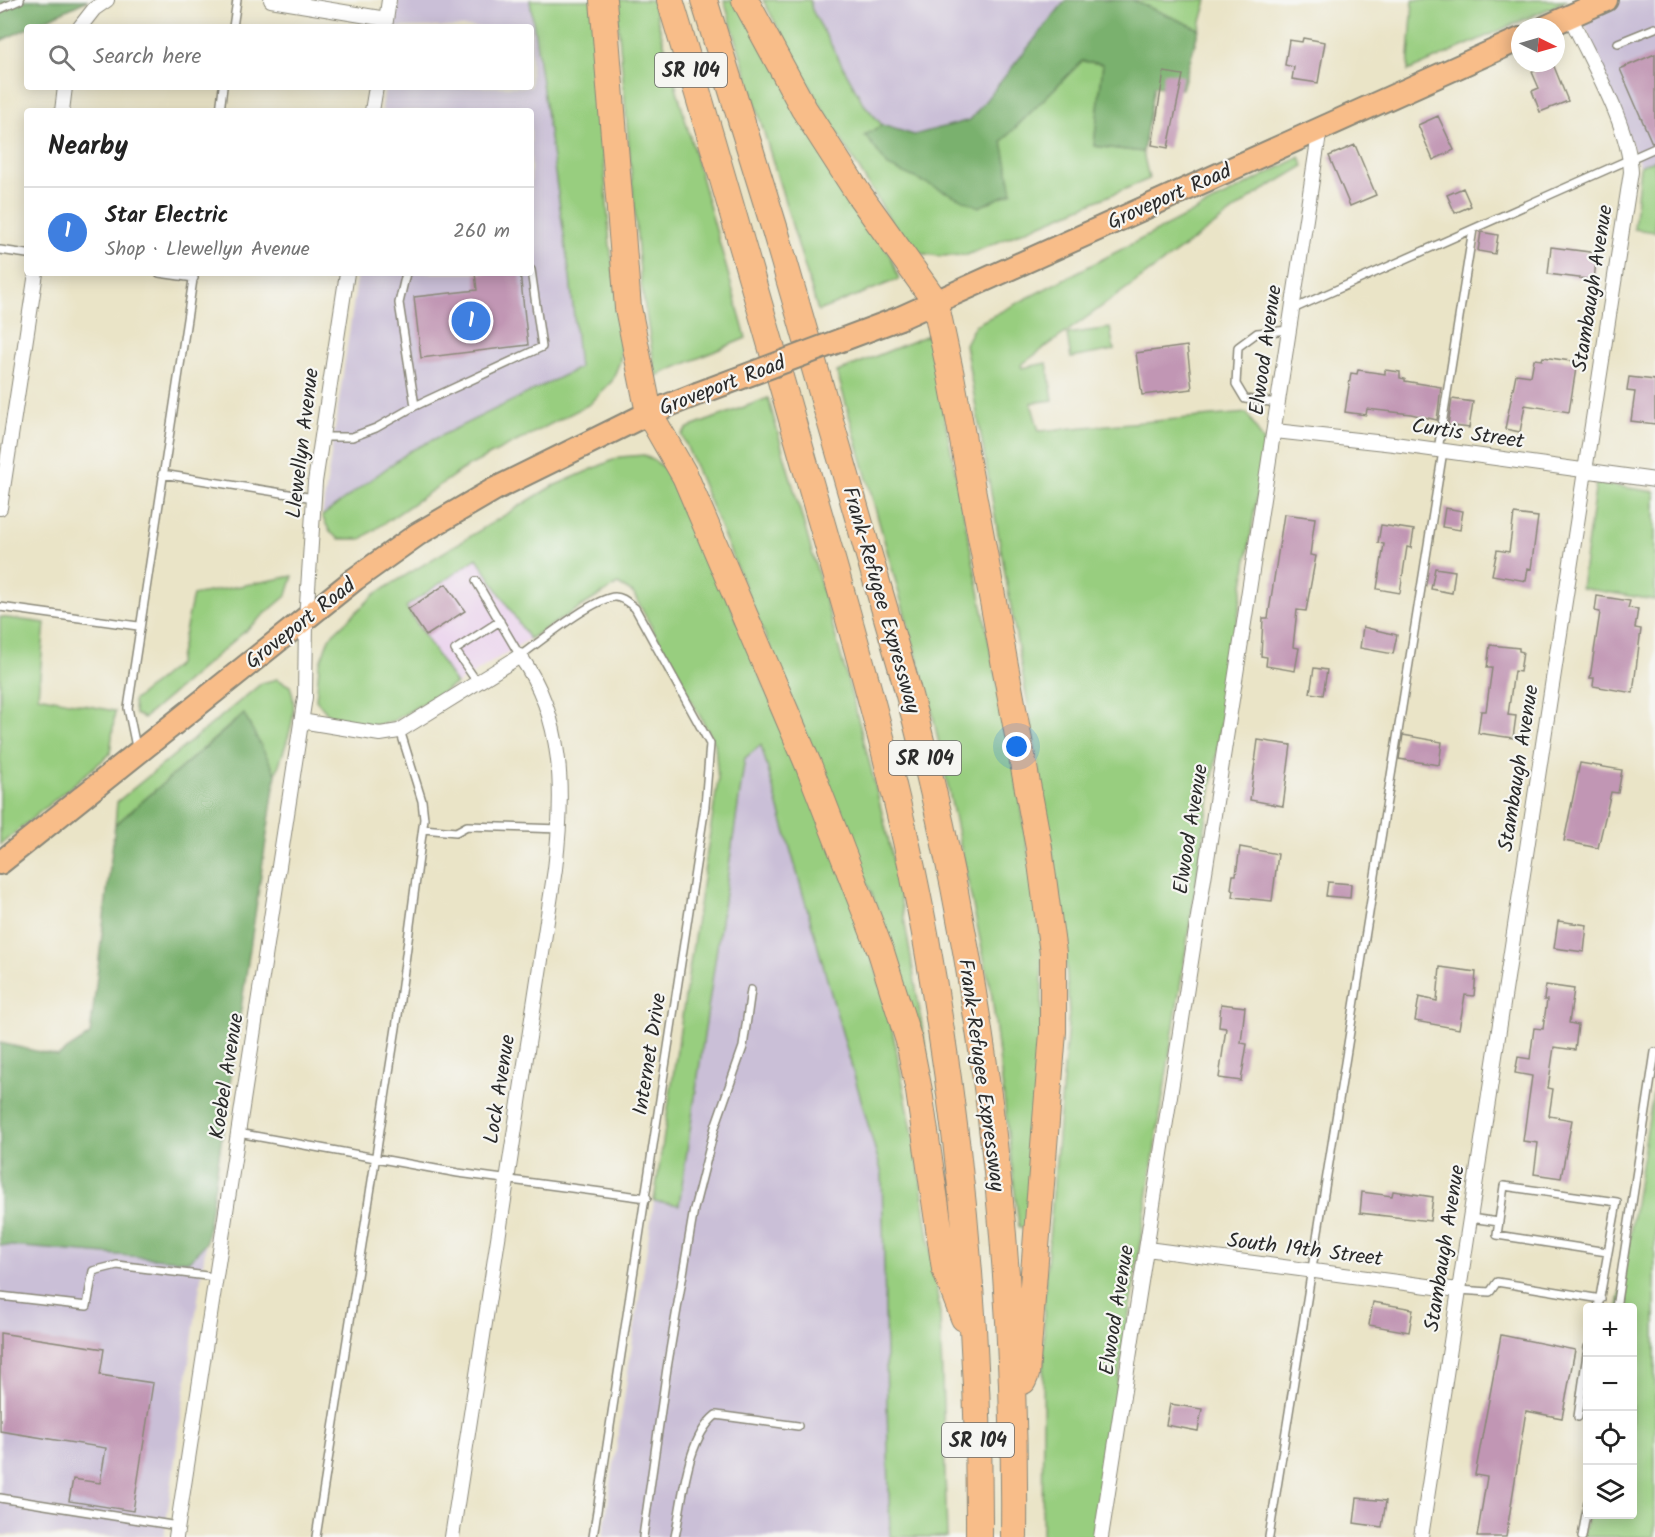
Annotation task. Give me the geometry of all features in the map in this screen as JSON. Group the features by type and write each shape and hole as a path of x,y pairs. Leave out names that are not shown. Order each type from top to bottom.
{"highway":[{"path":"603,0 628,308 649,413 685,476 808,764 884,962 909,1041 920,1091 945,1269 974,1344"},
{"name":"Frank-Refugee Expressway","path":"670,0 878,718 926,938 946,1064 959,1173 978,1410 979,1537"},
{"name":"Frank-Refugee Expressway","path":"704,0 863,531 918,727 936,803 964,942 992,1129 1006,1277 1013,1410 1014,1537"},
{"path":"745,0 804,109 858,193 935,301 1039,848 1053,953 1053,1032 1039,1184 1026,1374 1013,1410"}],"main road":[{"path":"1565,18 1606,0"},
{"name":"Groveport Road","path":"0,863 355,579 418,534 495,489 649,413 900,318 1511,43"}],"street":[{"path":"82,24 94,9 107,0"},
{"path":"271,0 385,23 389,0"},
{"name":"Stambaugh Avenue","path":"1421,1537 1627,201 1630,159 1620,126 1570,16"},
{"path":"62,108 65,90"},
{"path":"372,108 376,90"},
{"name":"Elwood Avenue","path":"1101,1537 1228,712 1275,431 1320,128"},
{"path":"0,508 36,276"},
{"name":"Llewellyn Avenue","path":"306,620 314,498 348,276"},
{"name":"Curtis Street","path":"1275,431 1441,450 1655,480"},
{"name":"Koebel Avenue","path":"177,1532 305,698 306,620"},
{"path":"301,721 380,734 400,730 520,656"},
{"name":"Lock Avenue","path":"452,1537 560,829 560,766 555,734 536,679 520,656"},
{"name":"South 19th Street","path":"1146,1250 1458,1290"}],"lane":[{"path":"0,9 20,0"},
{"path":"233,24 237,0"},
{"path":"1618,43 1655,28"},
{"path":"220,108 223,90"},
{"path":"1292,309 1655,148"},
{"path":"1269,1537 1441,450 1473,229"},
{"path":"0,250 24,254"},
{"path":"138,753 128,708 138,626 194,276"},
{"path":"405,276 399,303 415,406"},
{"path":"322,437 352,437 542,347 532,276"},
{"path":"1279,403 1245,399 1236,384 1238,347 1257,333 1289,330"},
{"path":"162,474 314,498"},
{"name":"Lock Avenue","path":"476,580 520,656"},
{"name":"Internet Drive","path":"520,656 597,602 613,597 622,598 635,608 710,744 707,794 653,1134 647,1198 593,1537"},
{"path":"0,607 138,626"},
{"path":"477,682 455,650 500,621"},
{"path":"316,1537 398,1015 423,829 422,801 400,730"},
{"path":"423,829 456,832 467,826 560,829"},
{"path":"644,1537 666,1368 694,1209 715,1127 743,1047 751,990"},
{"path":"1617,1303 1655,1052"},
{"path":"238,1132 505,1179 647,1198"},
{"path":"1600,1303 1617,1202 1504,1186 1497,1235 1607,1252"},
{"path":"1470,1218 1498,1222"},
{"path":"0,1296 87,1306 93,1271 117,1265 215,1278"},
{"path":"1458,1290 1490,1292 1497,1282 1601,1299"},
{"path":"1578,1417 1586,1357"},
{"path":"675,1537 694,1444 709,1420 716,1415 798,1426"},
{"path":"0,1498 177,1532"},
{"path":"1582,1537 1585,1519"}],"shaded area":[{"path":"398,0 530,0 533,24 394,24"},
{"path":"810,0 1066,0 970,121 914,135 882,125 863,104 812,10"},
{"path":"1575,0 1655,0 1655,159 1640,166"},
{"path":"534,28 570,277 579,368 410,451 322,516 358,276 534,276 534,108 382,108 385,90 534,90"},
{"path":"477,558 529,639 456,684 406,607"},
{"path":"761,744 882,1174 890,1537 603,1537 654,1201 678,1205 745,758"},
{"path":"206,1243 164,1537 0,1535 0,1245 189,1261"}],"green space":[{"path":"0,0 88,0 36,24 24,24 24,30 0,41"},
{"path":"530,0 593,0 610,246 623,331 620,361 612,381 590,404 465,468 361,539 339,539 330,532 322,516 410,451 579,368 570,277"},
{"path":"616,0 652,0 746,338 656,376 641,283"},
{"path":"724,0 737,0 891,257 899,279 818,311"},
{"path":"763,0 810,0 812,10 863,103 882,125 865,136 1002,141 1082,61 1103,64 1094,146 1143,152 1149,179 967,255 939,256 919,253 893,225 816,98"},
{"path":"1066,0 1132,0 1199,29 1182,89 1154,86 1143,152 1094,146 1103,64 1082,61 1002,141 1012,192 979,207 888,166 865,135 882,125 914,135 970,120"},
{"path":"1132,0 1207,0 1199,29"},
{"path":"1413,0 1568,0 1527,18 1511,18 1511,25 1408,71"},
{"path":"1300,157 1304,166 1257,194 1021,365 1022,368 1047,363 1053,400 1031,403 1039,431 1247,413 1265,444 1094,1537 1042,1537 1044,1296 1069,1013 1064,928 1035,745 965,344 975,325"},
{"path":"1655,159 1655,232 1634,229 1640,166"},
{"path":"1110,328 1114,350 1071,358 1067,334"},
{"path":"928,335 1019,791 1042,943 1042,1036 1026,1228 1019,1227 992,996 932,711 837,372"},
{"path":"768,398 845,672 888,838 929,1071 890,938 682,435 688,428"},
{"path":"644,455 676,474 846,882 887,1003 917,1155 940,1314 947,1537 890,1537 882,1174 761,745 745,758 679,1205 654,1201 718,780 715,744 633,593 618,584 529,639 477,558 406,607 456,684 393,721 374,726 331,718 316,700 319,666 329,638 375,594 551,487 620,457"},
{"path":"1596,483 1655,492 1655,600 1581,588"},
{"path":"293,576 287,595 144,718 135,714 133,701 178,664 193,595"},
{"path":"0,617 45,623 38,696 115,711 110,754 0,845"},
{"path":"277,679 290,686 294,708 290,730 276,774 243,714 115,825 117,802 262,683"},
{"path":"244,714 276,774 206,1243 189,1261 0,1245 0,1043 58,1056 90,1035 115,825"},
{"path":"1655,1081 1655,1537 1582,1537 1587,1519 1637,1519 1637,1303 1619,1303"}],"building":[{"path":"1303,38 1325,42 1318,83 1292,79 1294,67 1285,65 1289,40 1302,42"},
{"path":"1655,54 1655,142 1652,143 1620,69"},
{"path":"1164,72 1183,75 1168,148 1152,145"},
{"path":"1532,72 1556,72 1568,101 1540,112 1532,91 1539,88"},
{"path":"1438,116 1454,150 1433,160 1418,125"},
{"path":"1355,145 1376,195 1350,206 1329,156"},
{"path":"1463,188 1471,206 1455,213 1447,195"},
{"path":"1481,232 1498,235 1495,254 1478,251"},
{"path":"1551,247 1597,253 1594,280 1548,274"},
{"path":"475,276 520,276 528,345 421,358 414,297 477,290"},
{"path":"1187,346 1192,389 1142,395 1136,353"},
{"path":"1543,357 1577,362 1569,412 1525,405 1520,432 1505,429 1516,374 1531,376 1534,359 1542,360"},
{"path":"1358,370 1385,374 1385,370 1400,372 1400,378 1405,381 1441,387 1437,420 1411,414 1367,409 1366,415 1345,412 1351,373 1357,374"},
{"path":"1629,377 1655,380 1655,424 1631,421 1635,392 1627,391"},
{"path":"1452,399 1473,402 1469,428 1448,425"},
{"path":"1445,508 1463,511 1460,530 1442,527"},
{"path":"1284,514 1315,518 1310,555 1316,556 1306,611 1297,610 1293,647 1299,648 1295,671 1266,666 1267,657 1261,656 1263,618 1268,618"},
{"path":"1514,514 1538,517 1531,569 1528,568 1526,581 1492,575 1497,550 1509,552"},
{"path":"1381,525 1414,530 1411,548 1407,547 1400,593 1377,589 1384,544 1378,543"},
{"path":"1435,568 1455,571 1452,593 1431,589"},
{"path":"446,584 465,611 426,636 408,609"},
{"path":"1597,596 1630,601 1628,608 1638,609 1635,628 1641,629 1633,693 1593,686 1594,678 1590,678 1600,612 1595,611"},
{"path":"1363,627 1397,635 1393,654 1360,648"},
{"path":"1490,645 1519,648 1519,651 1523,652 1520,672 1514,671 1508,715 1516,716 1513,738 1478,733 1481,711 1486,711 1492,668 1487,668"},
{"path":"1314,668 1327,670 1323,695 1310,693"},
{"path":"1403,735 1442,742 1439,765 1399,759"},
{"path":"1258,740 1291,745 1283,806 1250,800"},
{"path":"1580,763 1622,770 1618,793 1611,792 1598,848 1564,841"},
{"path":"1240,847 1278,854 1272,901 1233,897 1234,890 1231,889 1233,875 1236,875"},
{"path":"1328,882 1351,884 1350,898 1326,896"},
{"path":"1558,921 1587,925 1584,952 1554,948"},
{"path":"1440,967 1476,972 1474,996 1465,995 1459,1029 1415,1021 1419,997 1437,1001"},
{"path":"1546,985 1574,989 1569,1023 1578,1025 1575,1050 1554,1047 1548,1088 1553,1089 1549,1116 1572,1120 1561,1178 1534,1174 1538,1143 1523,1141 1532,1076 1515,1073 1518,1057 1530,1059 1534,1028 1543,1029 1547,1000 1544,1000"},
{"path":"1221,1004 1245,1007 1241,1043 1247,1044 1241,1081 1219,1078 1226,1028 1219,1027"},
{"path":"1393,1191 1433,1197 1430,1221 1360,1213 1362,1192 1392,1196"},
{"path":"1373,1302 1413,1309 1409,1332 1369,1325"},
{"path":"0,1333 104,1349 100,1375 153,1383 133,1511 69,1501 73,1479 100,1483 106,1448 0,1431"},
{"path":"1501,1335 1575,1350 1562,1418 1526,1411 1506,1537 1477,1537 1487,1477 1475,1475"},
{"path":"1170,1404 1202,1409 1198,1431 1166,1425"},
{"path":"1357,1498 1386,1501 1382,1527 1354,1523"}],"place":[{"name":"Star Electric","path":"471,321"}]}
